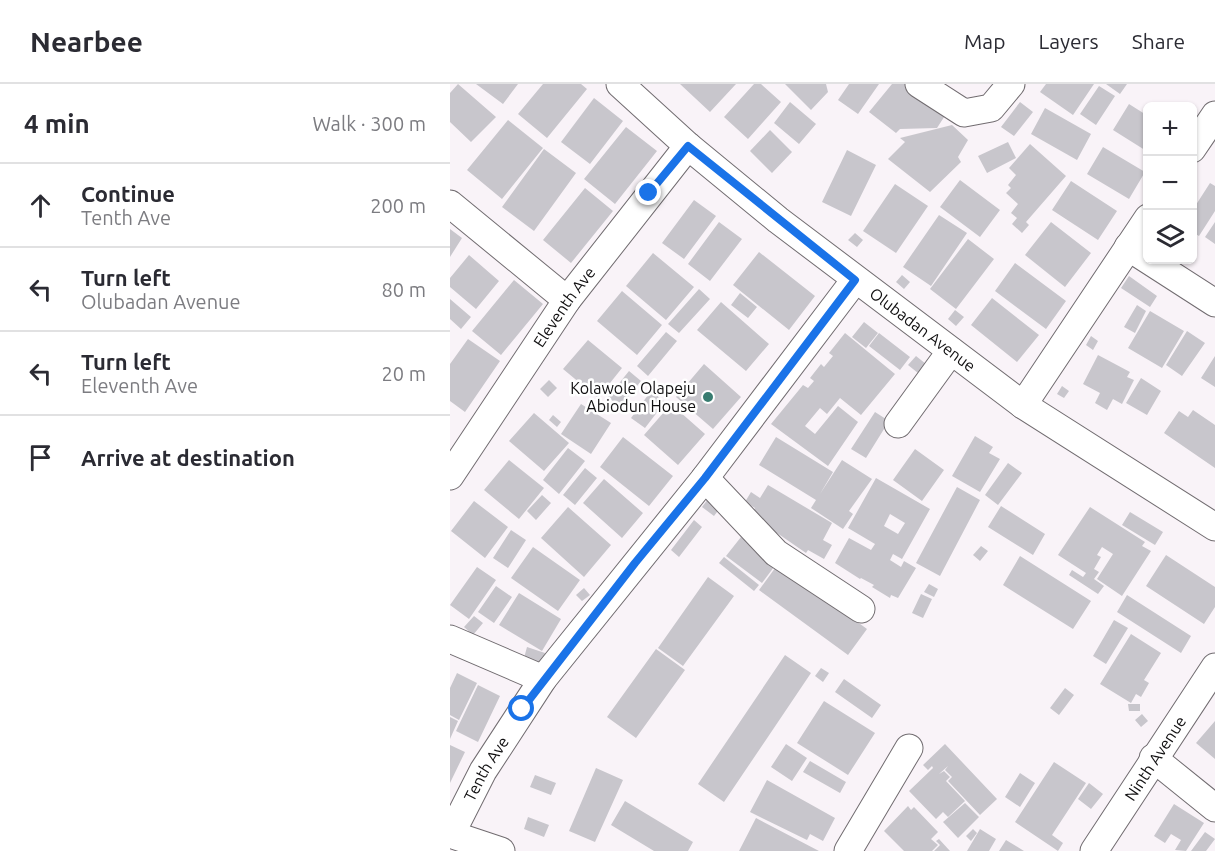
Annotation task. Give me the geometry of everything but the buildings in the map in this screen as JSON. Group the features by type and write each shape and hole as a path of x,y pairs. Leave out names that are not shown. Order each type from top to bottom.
{"street":[{"name":"Olubadan Avenue","path":"620,84 688,146 855,280 1023,405 1215,527"},
{"path":"919,84 964,113 991,108 1011,84"},
{"path":"1197,142 1215,115"},
{"name":"Eleventh Ave","path":"450,476 457,447 567,300 688,146"},
{"path":"450,204 567,300"},
{"path":"1023,405 1143,225"},
{"path":"1128,247 1215,303"},
{"name":"Tenth Ave","path":"451,834 483,771 543,679 705,478 855,280"},
{"path":"898,423 951,351"},
{"path":"705,478 776,553 861,609"},
{"path":"450,639 543,679"},
{"name":"Ninth Avenue","path":"1094,851 1153,758 1215,667"},
{"path":"848,851 909,748"},
{"path":"1153,758 1215,808"},
{"path":"451,834 501,851"}],"place":[{"name":"Kolawole Olapeju Abiodun House","path":"708,397"}],"route":[{"path":"522,709 543,679 705,478 855,280 688,146 649,193"}]}
